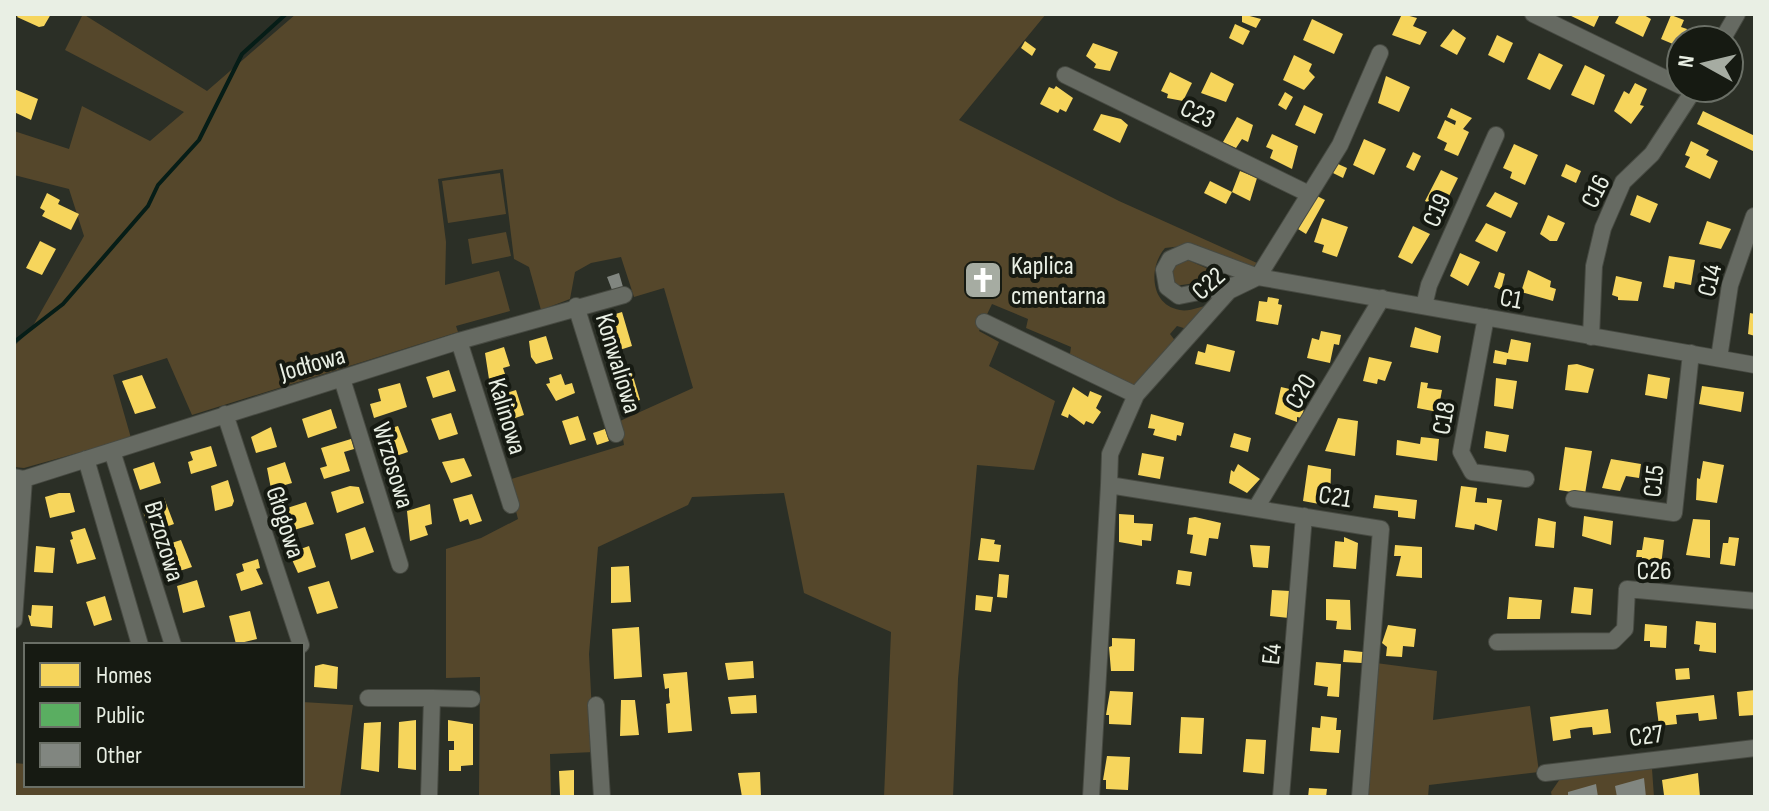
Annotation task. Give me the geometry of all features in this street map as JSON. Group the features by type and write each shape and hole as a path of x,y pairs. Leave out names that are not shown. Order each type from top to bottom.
{"street":[{"path":"1533,14 1665,78"},
{"name":"C22","path":"1136,395 1239,284 1258,277 1340,145 1380,53"},
{"name":"C23","path":"1065,75 1309,194"},
{"name":"C16","path":"1591,337 1594,266 1603,228 1623,182 1652,154 1680,104"},
{"name":"C19","path":"1424,306 1429,285 1496,135"},
{"name":"C14","path":"1719,358 1730,285 1754,216"},
{"name":"C1","path":"1239,284 1179,296 1167,287 1164,270 1170,259 1188,251 1258,277 1755,365"},
{"name":"Jodłowa","path":"19,478 459,341 624,295"},
{"name":"C20","path":"1256,508 1382,298"},
{"name":"Konwaliowa","path":"576,306 616,434"},
{"name":"C18","path":"1486,317 1461,452 1472,472 1526,479"},
{"path":"984,322 1136,395 1110,454 1091,797"},
{"name":"Kalinowa","path":"459,341 511,505"},
{"name":"C15","path":"1574,499 1674,513 1691,353"},
{"name":"Wrzosowa","path":"342,379 400,565"},
{"name":"Głogowa","path":"225,414 300,643"},
{"name":"Brzozowa","path":"112,451 172,643"},
{"name":"Brzozowa","path":"86,459 139,643"},
{"path":"14,620 19,478"},
{"name":"C21","path":"1109,485 1381,529 1360,797"},
{"name":"E4","path":"1281,797 1304,516"},
{"name":"C26","path":"1497,642 1613,641 1625,629 1627,589 1755,601"},
{"path":"368,698 472,699"},
{"path":"429,797 432,698"},
{"path":"596,705 602,797"},
{"name":"C27","path":"1545,773 1755,748"}],"shaded area":[{"path":"83,14 207,91 296,14 1046,14 959,120 1119,201 1257,263 1252,268 1191,245 1165,248 1155,274 1157,293 1162,301 1170,307 1184,310 1212,304 1187,329 1177,326 1170,334 1177,343 1136,387 1070,354 1071,347 1026,328 1028,319 992,304 979,331 999,342 989,366 1055,401 1034,470 977,465 958,679 953,797 884,797 891,632 804,593 784,493 692,497 688,505 598,547 589,654 594,752 550,754 551,797 479,797 480,677 446,678 446,549 481,538 518,519 508,480 624,445 620,421 693,388 664,288 634,297 621,257 591,263 575,272 570,299 541,310 529,267 514,259 503,169 438,179 446,242 445,285 499,271 510,311 456,326 458,332 192,415 167,358 113,375 131,438 24,468 14,467 14,346 30,331 84,236 69,189 14,175 14,131 69,149 82,106 150,141 184,112 65,50"},
{"path":"500,173 506,214 448,223 442,181"},
{"path":"506,232 511,256 472,264 468,239"},
{"path":"1190,261 1229,278 1175,286 1171,281 1171,265"},
{"path":"1376,663 1437,671 1433,720 1530,706 1539,772 1429,785 1428,797 1364,797"},
{"path":"304,702 353,705 340,797 14,797 14,763 24,764 24,787 304,787"},
{"path":"1652,769 1654,797 1552,797 1551,792 1562,776"}],"building: Homes":[{"path":"19,14 51,14 44,26 39,27 17,17"},
{"path":"1242,14 1261,19 1256,28 1242,22"},
{"path":"1402,14 1417,18 1413,26 1427,32 1420,45 1392,35"},
{"path":"1567,14 1600,14 1594,27"},
{"path":"1620,14 1642,14 1651,19 1643,37 1615,23"},
{"path":"1671,15 1684,20 1682,24 1667,24"},
{"path":"1312,19 1343,34 1334,54 1303,40"},
{"path":"1235,24 1250,31 1243,45 1229,38"},
{"path":"1453,29 1466,38 1457,55 1440,46"},
{"path":"1497,35 1513,43 1504,63 1488,55"},
{"path":"1025,41 1036,49 1032,56 1021,48"},
{"path":"1093,43 1118,52 1110,71 1094,68 1096,64 1086,56"},
{"path":"1539,53 1563,65 1550,90 1527,79"},
{"path":"1294,55 1312,64 1309,71 1315,77 1304,90 1283,80"},
{"path":"1585,65 1605,75 1594,105 1571,95"},
{"path":"1170,72 1192,83 1183,101 1167,98 1168,94 1161,91"},
{"path":"1211,72 1234,84 1226,102 1201,93"},
{"path":"1386,76 1410,87 1399,112 1378,103"},
{"path":"1635,83 1647,89 1640,105 1644,106 1631,124 1614,111 1624,91 1629,94"},
{"path":"1056,86 1073,98 1066,112 1060,109 1058,113 1040,104 1049,87 1054,89"},
{"path":"14,89 38,99 31,120 14,112"},
{"path":"1285,92 1293,97 1286,110 1278,105"},
{"path":"1304,105 1323,114 1315,134 1295,125"},
{"path":"1451,108 1472,118 1463,129 1469,132 1458,156 1444,150 1447,143 1437,138 1445,120 1455,125 1456,121 1447,117"},
{"path":"1703,111 1755,136 1755,152 1697,124"},
{"path":"1101,114 1121,119 1128,125 1120,143 1093,130"},
{"path":"1237,117 1253,125 1248,142 1242,139 1236,148 1223,142"},
{"path":"1272,134 1298,146 1292,169 1270,158 1273,150 1266,147"},
{"path":"1364,139 1386,149 1374,175 1353,165"},
{"path":"1691,141 1709,150 1706,155 1718,161 1710,179 1685,167 1690,157 1685,155"},
{"path":"1514,144 1538,155 1525,185 1510,178 1512,172 1503,168"},
{"path":"1413,152 1421,156 1414,171 1406,167"},
{"path":"1338,164 1347,168 1343,178 1333,173"},
{"path":"1566,164 1581,171 1576,183 1561,176"},
{"path":"1441,170 1458,178 1445,204 1441,202 1439,207 1425,201"},
{"path":"1240,171 1257,178 1250,201 1232,192"},
{"path":"1210,181 1232,192 1226,204 1204,193"},
{"path":"1495,192 1518,203 1511,218 1486,206"},
{"path":"47,193 60,200 58,204 79,214 71,230 42,216 45,211 40,208"},
{"path":"1637,195 1658,204 1650,223 1630,215"},
{"path":"1317,196 1325,200 1306,234 1298,229"},
{"path":"1548,215 1565,223 1557,241 1550,241 1540,234"},
{"path":"1322,218 1348,227 1337,257 1322,252 1324,245 1314,242"},
{"path":"1707,221 1731,229 1721,249 1699,244"},
{"path":"1486,223 1506,232 1497,252 1475,241"},
{"path":"1413,226 1430,234 1412,264 1398,257"},
{"path":"40,241 56,249 42,275 26,268"},
{"path":"1460,253 1480,262 1468,286 1450,276"},
{"path":"1669,256 1695,260 1691,285 1675,282 1674,289 1663,287"},
{"path":"1528,270 1551,281 1550,287 1556,289 1553,301 1521,292"},
{"path":"1499,272 1505,274 1501,290 1494,287"},
{"path":"1616,276 1642,282 1638,301 1618,300 1612,295"},
{"path":"1268,297 1279,299 1278,304 1282,305 1278,325 1256,321 1259,301 1267,302"},
{"path":"622,312 632,346 607,354 596,320"},
{"path":"1750,313 1755,314 1755,336 1748,334"},
{"path":"1415,327 1441,336 1438,353 1410,347"},
{"path":"1321,331 1341,335 1339,345 1334,344 1330,363 1307,358 1312,338 1319,340"},
{"path":"546,336 553,359 536,364 531,357 529,341"},
{"path":"1511,339 1531,343 1528,362 1507,359 1506,365 1493,363 1495,350 1508,353"},
{"path":"1207,344 1235,351 1230,372 1195,364 1198,351 1205,353"},
{"path":"504,347 510,366 503,368 505,374 489,379 485,353"},
{"path":"1369,357 1392,362 1385,381 1378,379 1377,384 1363,381"},
{"path":"1568,365 1594,369 1588,393 1565,390"},
{"path":"449,370 456,391 433,398 426,377"},
{"path":"632,373 640,400 622,405 614,378"},
{"path":"561,374 565,385 572,383 575,393 556,401 546,384 550,383 549,378"},
{"path":"1648,374 1670,378 1667,399 1645,395"},
{"path":"142,375 156,408 135,414 122,381"},
{"path":"1496,378 1517,381 1513,409 1494,406"},
{"path":"1421,382 1428,383 1427,388 1442,390 1438,412 1417,408"},
{"path":"400,383 407,407 374,418 370,404 381,401 378,389"},
{"path":"1702,386 1744,392 1741,412 1699,404"},
{"path":"1073,387 1088,397 1090,391 1102,396 1096,408 1101,412 1093,424 1086,421 1084,425 1069,414 1068,418 1061,415"},
{"path":"1281,387 1307,393 1302,418 1297,417 1297,422 1275,414"},
{"path":"516,390 524,415 504,422 499,413 500,395"},
{"path":"331,409 337,428 308,438 302,419"},
{"path":"451,413 458,434 439,440 431,419"},
{"path":"1151,414 1184,423 1181,436 1177,435 1176,441 1153,435 1155,429 1148,428"},
{"path":"578,416 586,440 570,445 562,421"},
{"path":"1338,418 1358,421 1355,456 1325,451"},
{"path":"398,426 408,452 387,459 381,442 378,443 378,432"},
{"path":"271,427 277,447 256,453 251,437"},
{"path":"605,429 609,441 597,445 593,433"},
{"path":"1486,431 1509,435 1506,452 1484,448"},
{"path":"1234,433 1251,438 1248,452 1230,447"},
{"path":"1421,437 1439,439 1437,461 1396,455 1397,440 1420,444"},
{"path":"351,439 354,449 344,452 350,471 324,479 320,468 327,466 321,448"},
{"path":"211,446 217,466 191,474 188,462 193,460 190,452"},
{"path":"1565,447 1592,451 1585,494 1559,490"},
{"path":"1142,453 1164,457 1160,479 1138,475"},
{"path":"464,458 472,476 451,483 442,462"},
{"path":"1611,459 1641,464 1639,478 1626,476 1620,491 1602,488"},
{"path":"1703,461 1724,465 1717,503 1696,500 1697,478 1700,479"},
{"path":"154,462 161,483 140,490 133,469"},
{"path":"285,462 292,483 271,489 267,468"},
{"path":"1238,464 1260,479 1247,493 1229,483 1231,470 1234,472"},
{"path":"1308,465 1331,469 1330,506 1303,501"},
{"path":"228,480 234,501 232,506 215,511 211,486"},
{"path":"350,486 359,487 364,503 337,513 331,492"},
{"path":"1461,486 1477,488 1475,502 1487,503 1487,498 1502,500 1497,531 1475,524 1474,530 1455,527"},
{"path":"70,493 75,512 50,518 45,497"},
{"path":"472,494 482,521 470,525 468,519 460,522 453,499"},
{"path":"1375,495 1417,500 1415,519 1398,517 1398,511 1373,508"},
{"path":"164,498 174,524 160,529 158,521 147,524 141,505"},
{"path":"306,502 314,524 294,530 284,509"},
{"path":"430,504 432,524 425,526 428,535 410,541 407,511"},
{"path":"1119,514 1134,515 1134,523 1153,524 1151,541 1142,540 1142,546 1119,542"},
{"path":"1584,516 1613,521 1611,545 1582,536"},
{"path":"1189,518 1221,523 1218,539 1209,538 1206,556 1190,553 1193,535 1187,534"},
{"path":"1538,518 1556,522 1554,548 1535,546"},
{"path":"1693,519 1710,520 1710,558 1686,555"},
{"path":"365,527 374,552 351,560 345,534"},
{"path":"85,528 96,559 77,564 70,540 73,539 71,532"},
{"path":"1344,537 1358,543 1356,569 1333,567 1335,541 1344,542"},
{"path":"1644,537 1664,540 1661,566 1641,563 1642,557 1636,557 1637,550 1642,550"},
{"path":"1729,537 1739,538 1735,566 1720,564 1723,543 1728,543"},
{"path":"981,538 995,540 994,544 1001,545 999,562 978,560"},
{"path":"181,540 192,567 170,574 161,553 164,552 162,546"},
{"path":"1250,545 1270,546 1268,568 1253,567"},
{"path":"1395,545 1422,547 1422,578 1396,576 1401,556 1394,556"},
{"path":"36,546 55,548 53,573 34,572"},
{"path":"309,546 316,567 298,573 289,553"},
{"path":"258,559 260,568 256,569 263,584 241,591 236,574 244,571 242,564"},
{"path":"629,566 631,602 611,603 611,567"},
{"path":"1178,570 1192,572 1190,586 1176,584"},
{"path":"999,574 1009,575 1007,598 997,597"},
{"path":"197,580 205,607 183,613 177,586"},
{"path":"329,581 338,608 317,614 308,587"},
{"path":"1574,587 1593,589 1591,615 1571,613"},
{"path":"1272,590 1290,591 1289,618 1270,616"},
{"path":"976,595 993,597 991,612 975,610"},
{"path":"105,596 112,620 94,626 86,602"},
{"path":"1509,597 1542,600 1540,619 1507,619"},
{"path":"1326,599 1350,600 1351,630 1336,629 1337,621 1326,620"},
{"path":"32,605 53,606 52,628 31,626 28,615 31,616"},
{"path":"250,611 257,639 236,643 229,616"},
{"path":"1696,621 1716,623 1716,653 1699,651 1700,645 1694,644"},
{"path":"1645,624 1667,626 1666,648 1650,647 1650,641 1644,641"},
{"path":"1388,625 1416,629 1414,647 1403,646 1402,657 1386,656 1387,647 1382,643"},
{"path":"639,627 642,677 614,679 612,629"},
{"path":"1112,638 1135,639 1134,671 1111,671 1109,647 1112,646"},
{"path":"1344,650 1363,652 1362,663 1343,662"},
{"path":"753,661 754,678 728,680 725,663"},
{"path":"1316,662 1341,664 1339,697 1327,696 1328,687 1314,685"},
{"path":"315,666 338,667 337,689 314,687"},
{"path":"1689,668 1690,679 1676,680 1675,669"},
{"path":"687,672 692,731 668,733 666,704 670,703 669,688 665,689 663,674"},
{"path":"1755,690 1755,715 1739,716 1737,692"},
{"path":"1110,691 1133,692 1131,725 1109,724 1109,715 1106,715"},
{"path":"756,695 757,713 731,714 728,697"},
{"path":"1714,695 1717,719 1699,721 1698,713 1676,715 1677,724 1659,726 1656,702"},
{"path":"621,700 635,700 639,735 620,736"},
{"path":"1608,709 1611,733 1593,735 1592,727 1580,728 1570,730 1571,738 1553,741 1550,717"},
{"path":"1321,716 1337,718 1336,730 1341,730 1339,753 1310,751 1312,727 1320,728"},
{"path":"1181,717 1204,718 1202,754 1179,753"},
{"path":"416,720 416,770 398,768 399,722"},
{"path":"448,720 473,724 473,765 461,766 461,771 449,771 449,750 454,750 454,741 448,741"},
{"path":"381,722 379,772 361,769 364,723"},
{"path":"1246,739 1266,740 1264,774 1243,772"},
{"path":"1107,756 1130,757 1128,790 1106,789 1106,780 1103,780"},
{"path":"574,770 574,795 560,795 559,771"},
{"path":"760,772 761,797 742,797 738,773"},
{"path":"1698,773 1700,797 1664,795 1662,780"},
{"path":"1309,788 1327,789 1326,797 1308,797"}],"building: Public":[{"name":"Kaplica cmentarna","path":"978,266 998,275 989,294 969,285"}],"building: Other":[{"path":"619,273 623,287 612,290 607,277"},
{"path":"1644,778 1646,797 1617,797 1615,786"},
{"path":"1596,784 1598,797 1568,797 1568,792"}],"waterway":[{"path":"14,342 63,304 148,206 158,185 199,140 242,54 286,14"}],"place":[{"name":"Kaplica cmentarna","path":"983,280"}]}
